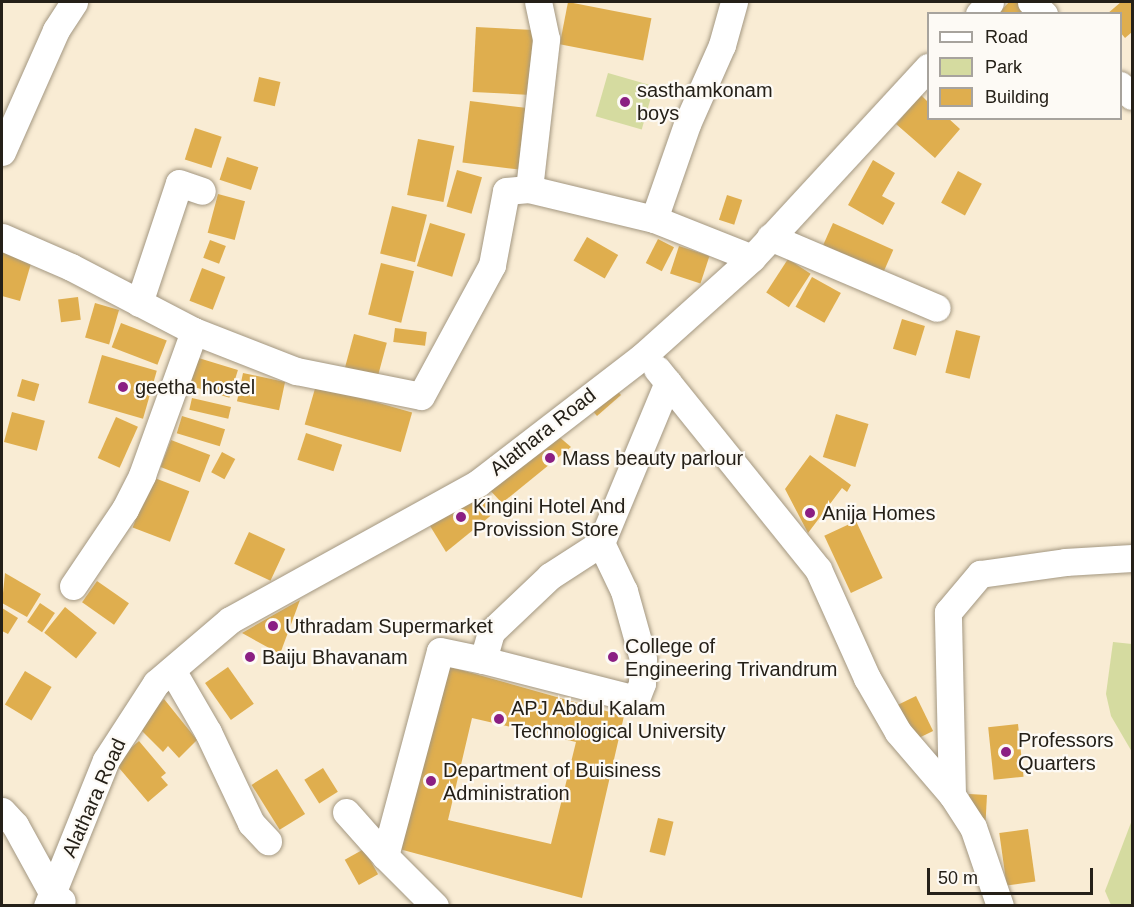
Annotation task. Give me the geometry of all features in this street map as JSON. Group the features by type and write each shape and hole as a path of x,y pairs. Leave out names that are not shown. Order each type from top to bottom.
{"street":[{"path":"2,152 56,30 74,2"},
{"path":"528,189 546,39 538,2"},
{"path":"654,219 687,124 722,45 734,2"},
{"name":"Alathara Road","path":"56,902 106,760 156,683 230,620 478,483 644,355 752,258 927,68"},
{"path":"139,303 179,183 202,192"},
{"path":"2,237 194,332 296,371 421,396 492,265 506,191 528,189 654,219 752,258"},
{"path":"770,237 937,308"},
{"path":"73,586 125,509 142,475 194,332"},
{"path":"644,355 818,569 867,678 893,723 952,795 973,827 1000,906"},
{"path":"483,660 491,632 550,576 602,543 668,382"},
{"path":"385,856 440,651 636,699 642,683 643,659 624,591 602,543"},
{"path":"952,795 948,612 980,574 1065,562 1132,558"},
{"path":"172,670 208,732 250,823 268,841"},
{"path":"2,811 15,825 56,902"},
{"path":"346,812 385,856 435,906"}],"green space":[{"name":"sasthamkonam boys","path":"608,73 654,86 642,129 596,116"},
{"path":"1113,642 1132,644 1132,752 1111,716 1106,694"},
{"path":"1132,820 1132,905 1111,905 1105,891"}],"building":[{"path":"568,2 651,18 643,60 560,44"},
{"path":"1009,2 1019,2 1031,12 1000,12"},
{"path":"1121,2 1132,2 1132,32 1125,38 1122,34 1122,12 1109,12"},
{"path":"476,27 534,30 531,95 473,92"},
{"path":"259,77 280,82 275,106 253,101"},
{"path":"921,95 927,101 927,120 950,120 960,129 935,158 896,124"},
{"path":"470,101 532,109 524,170 462,163"},
{"path":"195,128 222,137 211,168 185,159"},
{"path":"418,139 454,146 443,202 407,195"},
{"path":"227,157 258,167 251,190 220,180"},
{"path":"873,160 895,173 882,196 895,203 883,225 848,205"},
{"path":"457,170 482,177 472,214 447,207"},
{"path":"958,171 982,184 965,215 941,203"},
{"path":"218,194 245,201 235,240 208,233"},
{"path":"727,195 742,200 734,225 719,220"},
{"path":"392,206 427,215 415,262 380,254"},
{"path":"430,223 465,234 452,277 417,266"},
{"path":"833,223 893,250 882,275 822,249"},
{"path":"587,237 618,255 605,278 574,260"},
{"path":"658,239 674,247 662,271 646,263"},
{"path":"210,240 226,246 219,264 203,258"},
{"path":"679,246 709,256 700,283 670,274"},
{"path":"2,252 32,260 20,301 2,296"},
{"path":"788,259 811,274 789,307 766,293"},
{"path":"381,263 414,271 401,323 368,314"},
{"path":"202,268 225,277 213,310 189,301"},
{"path":"812,277 841,293 824,323 796,307"},
{"path":"78,297 81,320 61,322 58,299"},
{"path":"95,303 119,310 109,344 85,338"},
{"path":"902,319 925,326 916,356 893,349"},
{"path":"121,323 167,341 157,365 112,347"},
{"path":"395,328 427,332 425,346 393,342"},
{"path":"956,330 980,336 970,379 945,373"},
{"path":"354,334 387,343 376,383 343,375"},
{"name":"geetha hostel","path":"102,355 157,371 143,419 88,403"},
{"path":"192,356 238,370 229,398 184,384"},
{"path":"243,373 285,382 279,410 237,401"},
{"path":"22,379 39,384 34,401 17,396"},
{"path":"316,385 412,413 401,452 305,424"},
{"path":"613,386 621,395 597,416 587,404"},
{"path":"192,398 231,407 228,419 189,410"},
{"path":"12,412 45,421 37,451 4,442"},
{"path":"836,414 869,424 855,467 823,457"},
{"path":"182,416 225,429 220,446 177,433"},
{"path":"116,417 138,427 120,468 98,458"},
{"path":"306,433 342,445 333,471 297,460"},
{"path":"557,435 571,447 502,503 487,487"},
{"path":"171,440 210,455 200,482 161,467"},
{"path":"222,452 235,459 224,479 211,472"},
{"name":"Anija Homes","path":"810,455 851,485 847,492 842,488 808,533 785,489"},
{"path":"152,477 189,491 170,542 133,527"},
{"name":"Kingini Hotel And Provission Store","path":"482,488 494,513 446,552 427,521"},
{"path":"856,521 883,578 851,593 824,536"},
{"path":"249,532 285,549 270,581 234,564"},
{"path":"5,573 41,594 27,617 2,603"},
{"path":"97,581 129,603 114,625 82,602"},
{"name":"Uthradam Supermarket","path":"300,600 280,654 242,633 268,618"},
{"path":"40,603 55,613 42,632 27,622"},
{"path":"65,607 97,633 76,658 44,633"},
{"path":"2,608 18,618 8,634 2,631"},
{"name":"Department of Buisiness Administration","path":"436,663 624,716 582,898 388,846","holes":["472,718 576,742 551,844 448,820"]},
{"path":"228,667 254,704 231,720 205,683"},
{"path":"25,671 52,687 31,720 5,704"},
{"path":"916,696 933,731 912,742 894,707"},
{"path":"164,699 197,740 179,758 168,746 163,752 137,726"},
{"name":"Professors Quarters","path":"1018,724 1024,777 994,780 988,727"},
{"path":"139,741 166,773 161,777 168,785 148,802 114,762"},
{"path":"323,768 338,792 319,803 304,780"},
{"path":"277,769 305,814 280,830 252,785"},
{"path":"969,794 987,795 986,820 968,819"},
{"path":"658,818 674,822 665,856 650,852"},
{"name":"Professors Quarters","path":"1028,829 1035,881 1007,886 999,833"},
{"path":"364,849 378,874 359,885 345,860"}],"place":[{"name":"sasthamkonam boys","path":"625,102"},
{"name":"geetha hostel","path":"123,387"},
{"name":"Mass beauty parlour","path":"550,458"},
{"name":"Anija Homes","path":"810,513"},
{"name":"Kingini Hotel And Provission Store","path":"461,517"},
{"name":"Uthradam Supermarket","path":"273,626"},
{"name":"Baiju Bhavanam","path":"250,657"},
{"name":"College of Engineering Trivandrum","path":"613,657"},
{"name":"APJ Abdul Kalam Technological University","path":"499,719"},
{"name":"Professors Quarters","path":"1006,752"},
{"name":"Department of Buisiness Administration","path":"431,781"}]}
